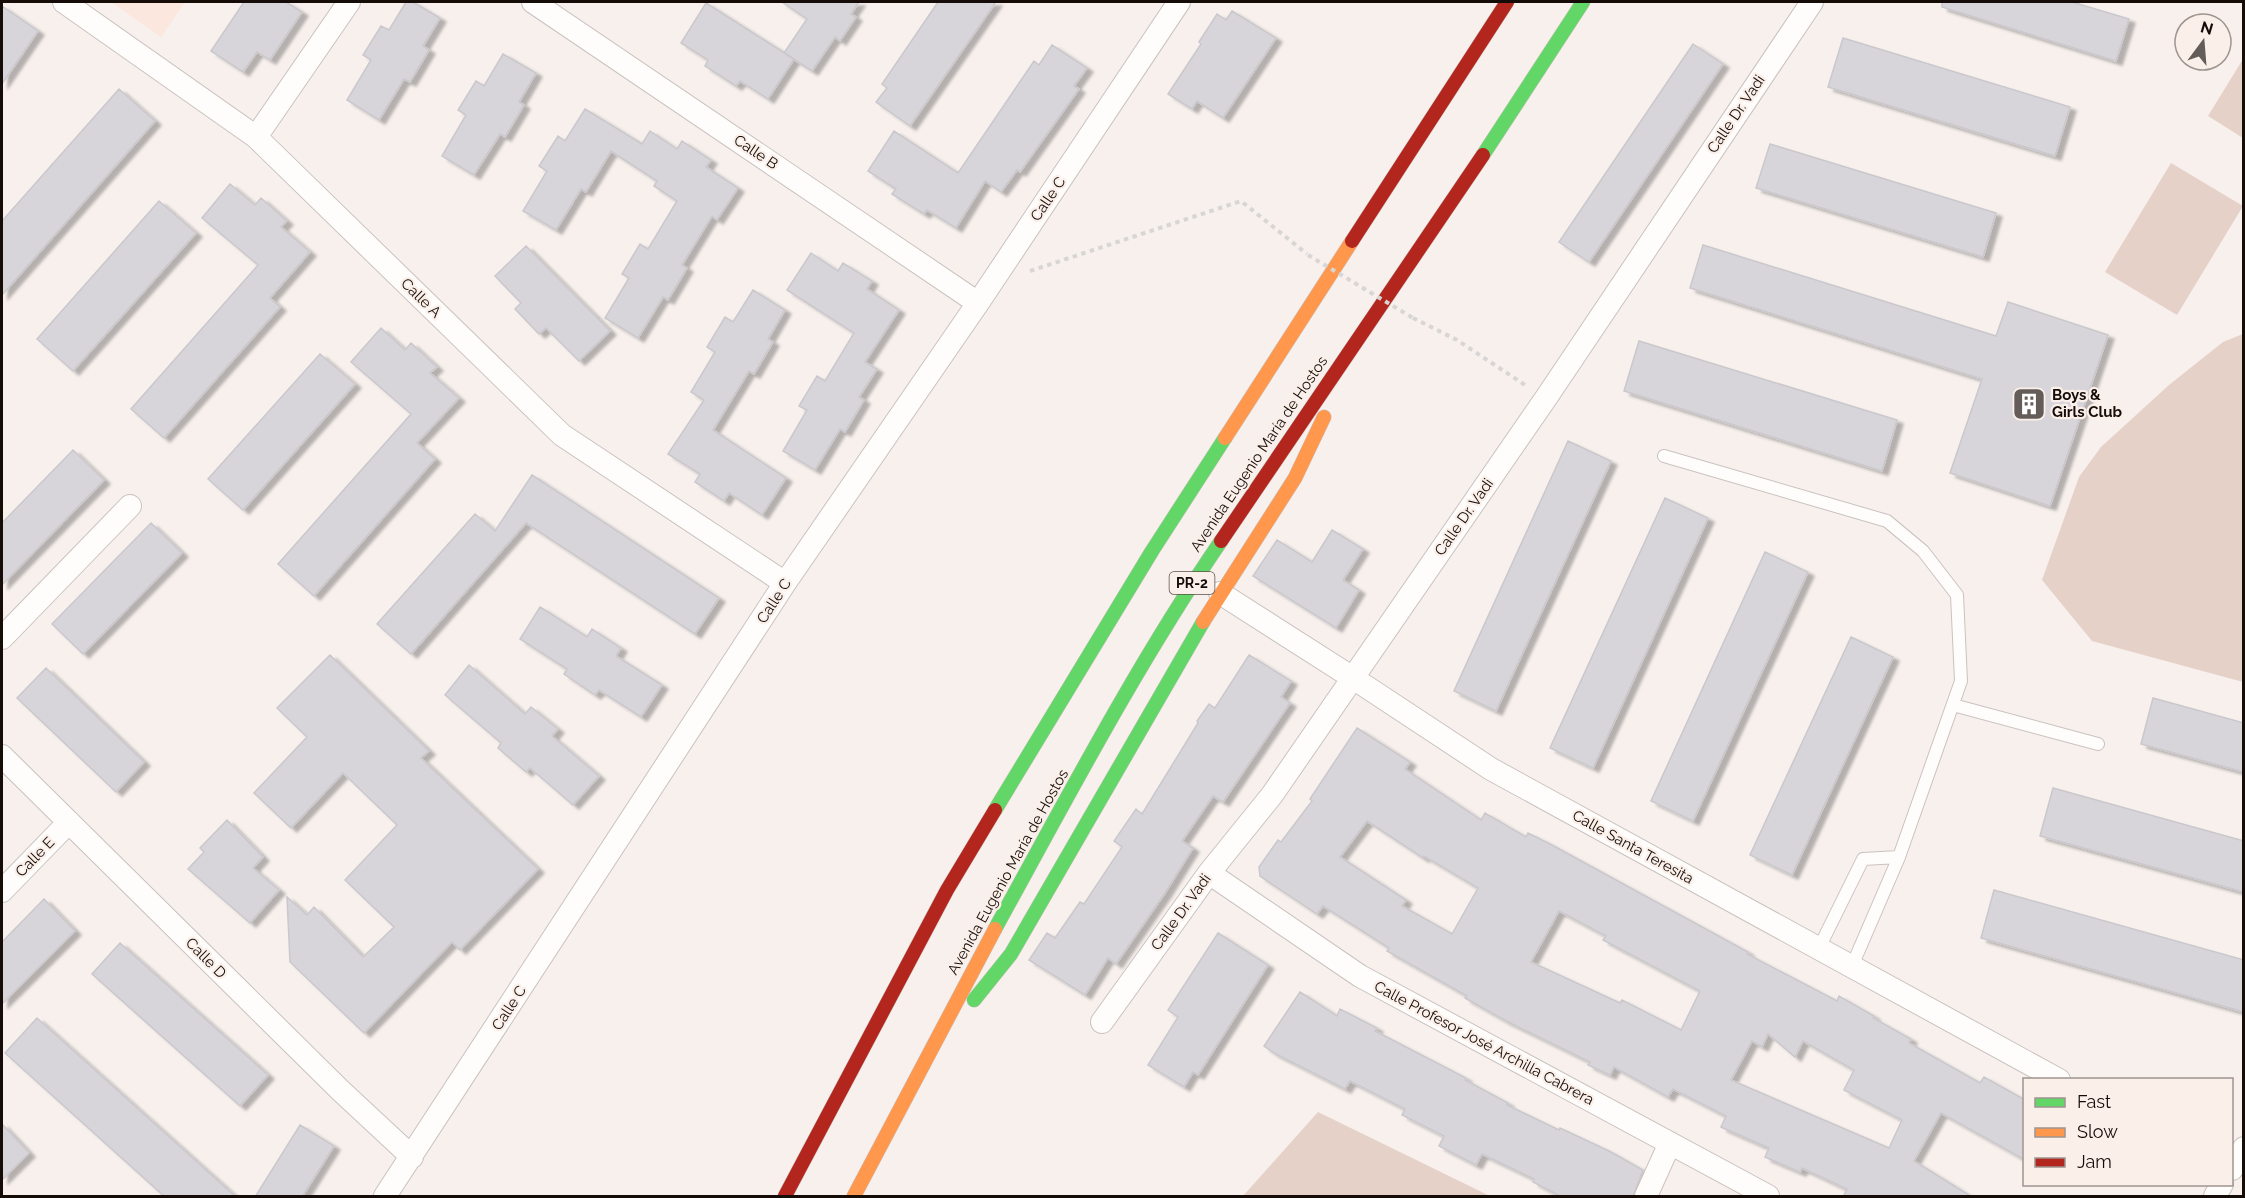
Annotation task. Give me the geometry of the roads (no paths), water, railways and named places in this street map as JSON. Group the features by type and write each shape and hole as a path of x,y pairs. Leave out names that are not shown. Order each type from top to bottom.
{"highway":[{"path":"785,1197 947,890 1056,708 1152,550 1507,2"},
{"name":"Avenida Eugenio María de Hostos","path":"854,1197 1093,750 1196,577 1496,136 1583,2"},
{"path":"925,1062 1011,954 1220,593 1295,478 1369,323"}],"street":[{"name":"Calle A","path":"64,2 256,137 562,435 785,583"},
{"path":"256,137 349,2"},
{"name":"Calle B","path":"533,2 978,303"},
{"name":"Calle Dr. Vadi","path":"1102,1022 1209,873 1272,795 1546,398 1812,2"},
{"name":"Calle C","path":"385,1197 785,583 991,284 1176,6"},
{"path":"2,638 130,506"},
{"name":"Calle Santa Teresita","path":"1220,593 1491,770 2055,1078"},
{"name":"Calle D","path":"2,756 340,1090 412,1157"},
{"name":"Calle E","path":"2,891 69,822"},
{"name":"Calle Profesor José Archilla Cabrera","path":"1209,873 1359,976 1768,1197"},
{"path":"1646,1197 1670,1143"},
{"path":"2233,1167 2244,1148"}],"lane":[{"path":"1664,456 1887,521 1923,551 1957,595 1961,681 1899,857 1851,966"},
{"path":"1953,705 2098,744"},
{"path":"1819,948 1863,859 1899,857"}],"place":[{"name":"Boys & Girls Club","path":"2029,404"}]}
